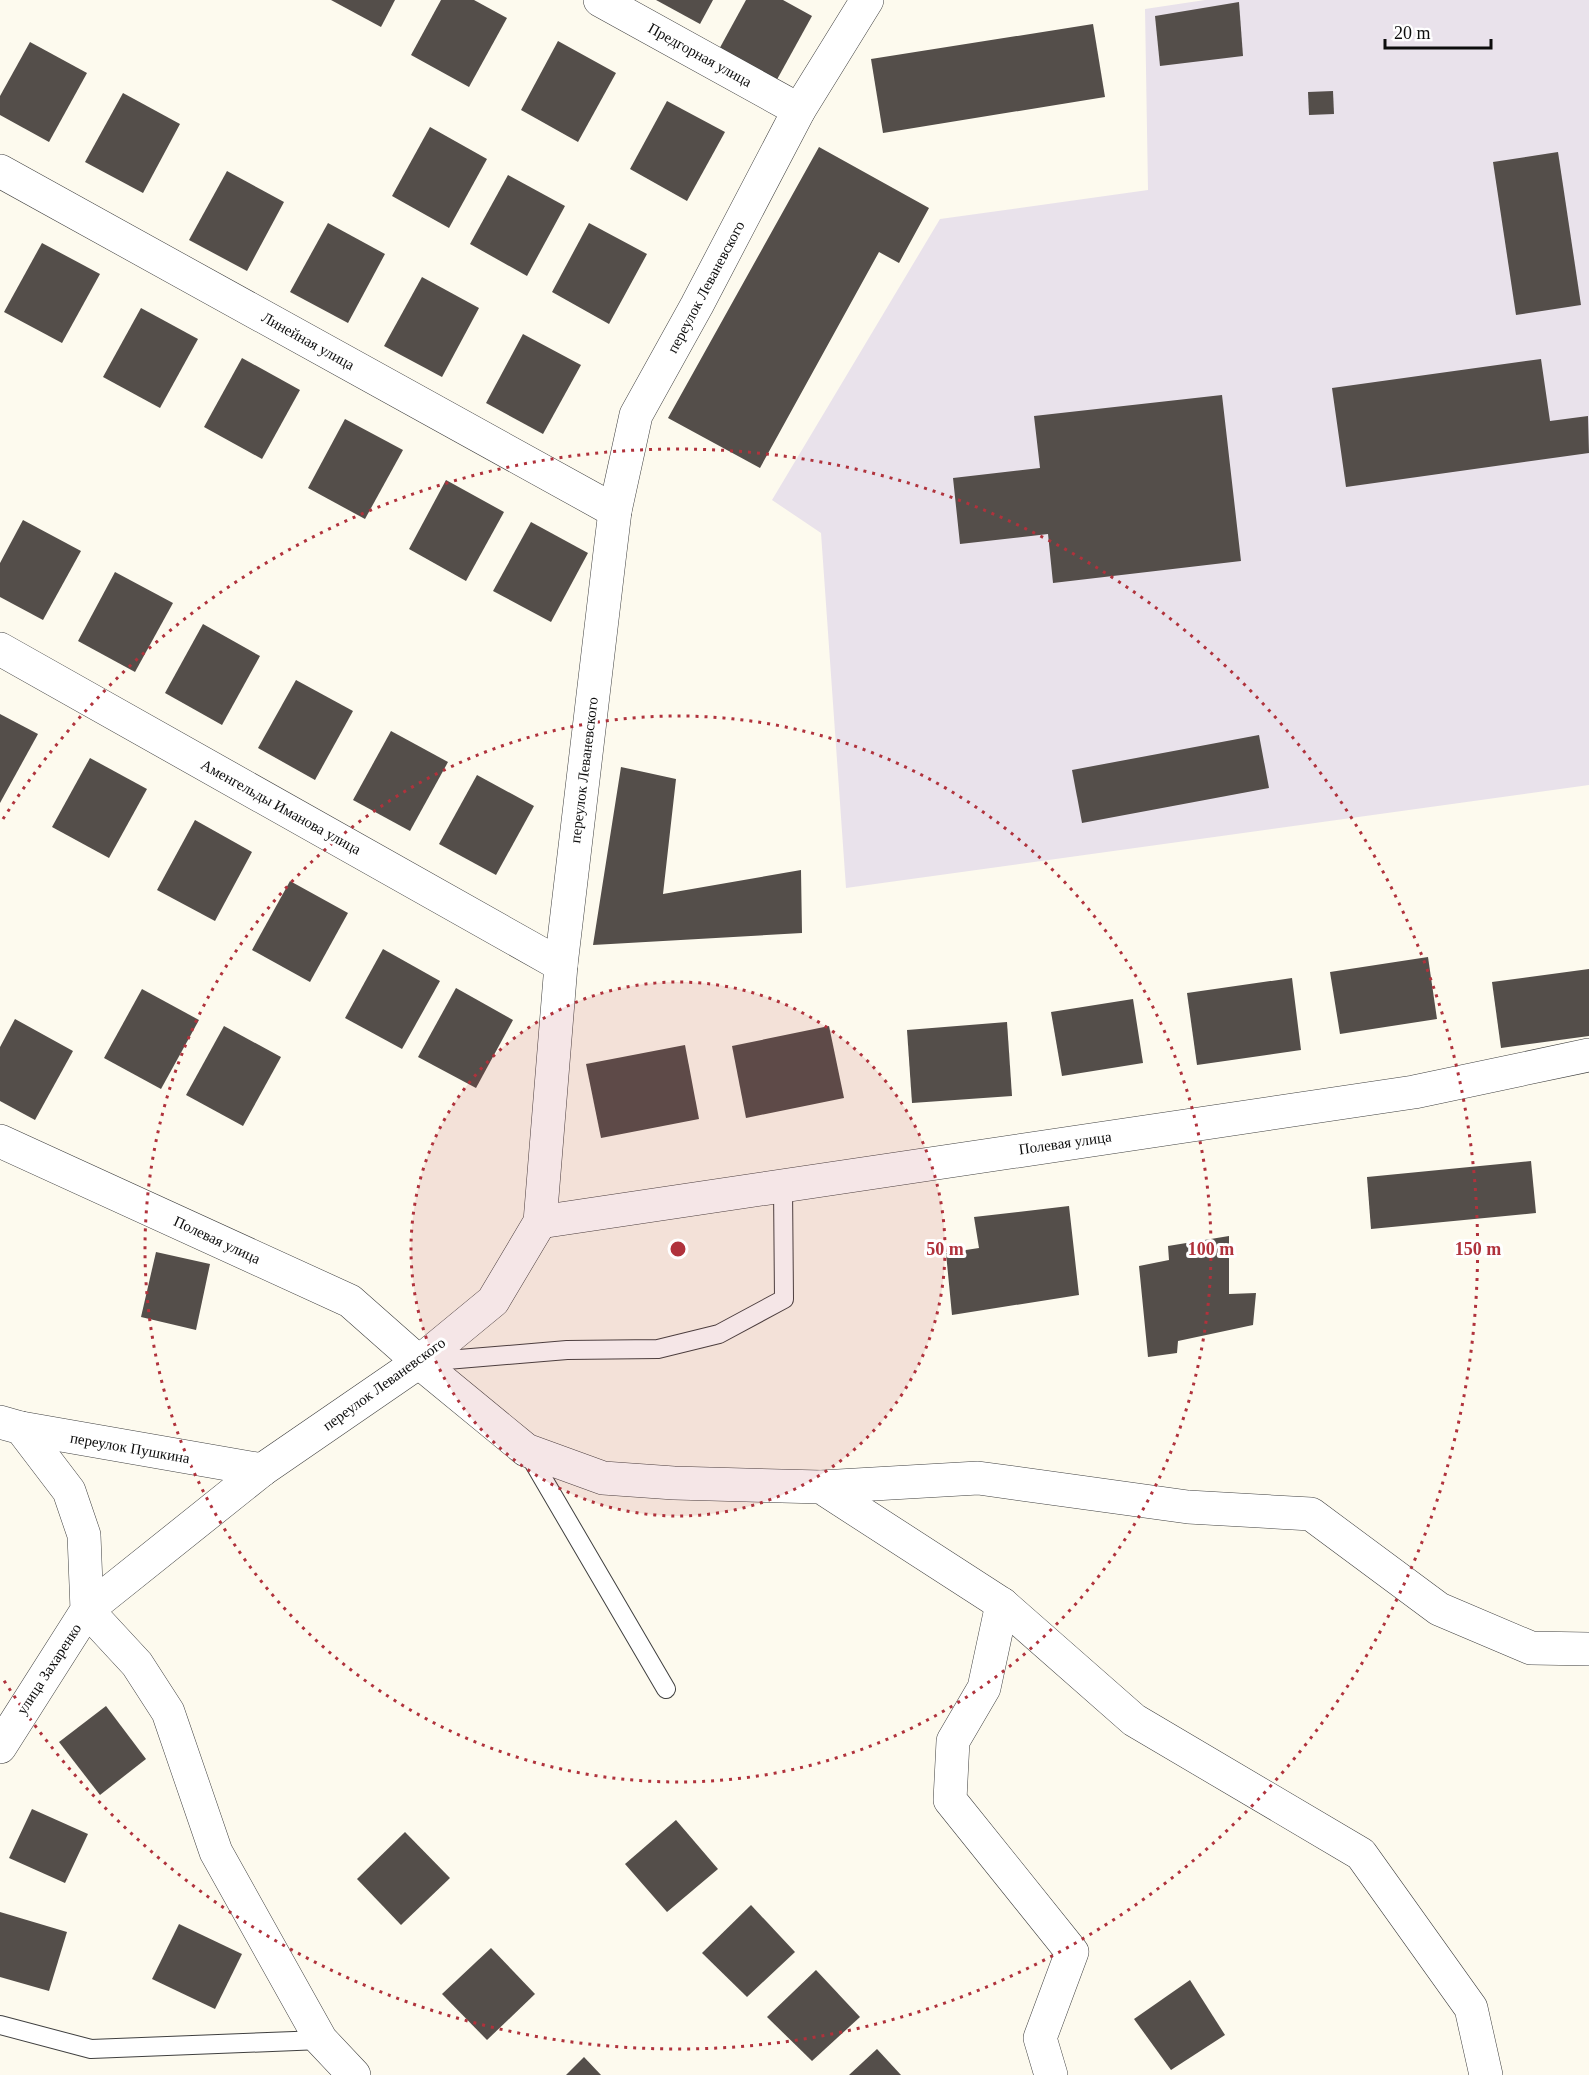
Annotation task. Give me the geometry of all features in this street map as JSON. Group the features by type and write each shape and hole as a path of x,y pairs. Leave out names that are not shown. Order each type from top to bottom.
{"street":[{"name":"Предгорная улица","path":"600,0 799,110"},
{"name":"переулок Леваневского","path":"87,1610 262,1470 419,1362 493,1301 540,1222 561,965 615,511 636,415 697,305 799,110 867,0"},
{"name":"Линейная улица","path":"0,171 615,511"},
{"name":"Аменгельды Иманова улица","path":"0,649 561,965"},
{"name":"Полевая улица","path":"540,1222 1414,1092 1589,1055"},
{"name":"Полевая улица","path":"0,1141 350,1301 419,1362 526,1450 603,1478 674,1484 821,1487 978,1478 1188,1507 1311,1514 1439,1608 1531,1648 1589,1649"},
{"name":"переулок Пушкина","path":"11,1425 262,1470"},
{"name":"улица Захаренко","path":"0,1747 87,1610 84,1535 69,1491 11,1425"},
{"path":"821,1487 1002,1604 1134,1720 1361,1854 1471,2008 1486,2075"},
{"path":"1002,1604 984,1688 953,1741 950,1800 1072,1952 1040,2038 1051,2075"},
{"path":"87,1610 137,1664 168,1712 216,1852 321,2040 354,2075"}],"lane":[{"path":"419,1362 567,1350 658,1349 719,1334 784,1299 783,1187"},
{"path":"526,1450 666,1689"},
{"path":"0,2025 91,2049 321,2040"}],"shaded area":[{"path":"1205,0 1589,0 1589,785 846,888 821,533 772,500 940,219 1148,190 1145,9"}],"building":[{"path":"331,0 395,0 381,27"},
{"path":"441,0 474,0 507,18 469,87 411,55"},
{"path":"656,0 713,0 700,24"},
{"path":"746,0 783,0 812,16 774,85 717,53"},
{"path":"1239,2 1243,56 1160,66 1155,16"},
{"path":"1093,24 1105,97 883,133 871,59"},
{"path":"558,41 616,73 578,142 521,110"},
{"path":"30,42 87,73 49,142 0,115 0,96"},
{"path":"1333,91 1334,114 1309,115 1308,92"},
{"path":"123,93 180,124 143,193 85,162"},
{"path":"667,101 725,132 687,201 630,169"},
{"path":"430,127 487,159 449,228 392,196"},
{"path":"819,147 929,208 899,263 879,252 760,468 668,418"},
{"path":"1558,152 1581,305 1516,315 1493,162"},
{"path":"227,171 284,202 247,271 189,240"},
{"path":"508,175 565,206 527,276 470,244"},
{"path":"328,223 385,254 348,323 290,292"},
{"path":"589,223 647,254 609,324 552,292"},
{"path":"42,243 100,274 62,343 4,312"},
{"path":"422,277 479,308 442,377 384,346"},
{"path":"141,308 198,339 160,408 103,377"},
{"path":"523,334 581,365 543,434 486,403"},
{"path":"242,358 300,390 262,459 204,427"},
{"path":"1541,359 1550,421 1588,416 1589,453 1346,487 1332,388"},
{"path":"1222,395 1241,561 1053,583 1048,534 960,544 953,478 1040,468 1034,416"},
{"path":"345,419 403,450 365,519 308,488"},
{"path":"446,480 504,512 466,581 409,549"},
{"path":"23,520 81,551 43,620 0,597 0,563"},
{"path":"531,522 588,553 551,622 493,591"},
{"path":"115,572 173,603 135,672 78,641"},
{"path":"203,624 260,656 222,725 165,693"},
{"path":"296,680 353,711 315,780 258,748"},
{"path":"0,714 38,734 0,803"},
{"path":"391,731 448,762 410,831 353,800"},
{"path":"1259,735 1269,788 1082,823 1072,770"},
{"path":"90,758 147,789 109,858 52,827"},
{"path":"621,767 676,779 663,894 801,870 802,933 593,945"},
{"path":"477,775 534,806 496,875 439,844"},
{"path":"195,820 252,852 215,921 157,890"},
{"path":"290,881 348,913 310,982 252,950"},
{"path":"383,949 440,981 402,1049 345,1018"},
{"path":"1428,957 1437,1019 1340,1034 1330,972"},
{"path":"1589,969 1589,1036 1501,1048 1492,982"},
{"path":"1292,978 1301,1050 1197,1065 1187,993"},
{"path":"456,988 513,1020 476,1088 418,1057"},
{"path":"142,989 199,1020 161,1089 104,1058"},
{"path":"1133,999 1143,1063 1062,1076 1051,1012"},
{"path":"15,1019 73,1051 35,1120 0,1101 0,1047"},
{"path":"1007,1022 1012,1096 912,1103 907,1030"},
{"path":"224,1026 281,1057 243,1126 186,1095"},
{"path":"829,1026 844,1098 746,1118 732,1046"},
{"path":"685,1045 699,1119 601,1138 586,1064"},
{"path":"1531,1161 1536,1213 1371,1229 1367,1177"},
{"path":"1069,1206 1079,1295 952,1315 946,1253 979,1248 974,1217"},
{"path":"1229,1236 1229,1294 1256,1293 1253,1325 1178,1341 1177,1353 1148,1357 1139,1266 1169,1260 1168,1246"},
{"path":"156,1252 210,1264 196,1330 141,1317"},
{"path":"106,1706 146,1759 100,1795 59,1742"},
{"path":"32,1809 88,1834 65,1883 9,1858"},
{"path":"676,1820 718,1869 667,1912 625,1864"},
{"path":"405,1832 450,1878 401,1925 357,1879"},
{"path":"751,1905 795,1952 747,1997 702,1953"},
{"path":"0,1912 67,1932 49,1991 0,1977"},
{"path":"179,1924 242,1954 215,2009 152,1979"},
{"path":"491,1948 535,1994 487,2040 442,1994"},
{"path":"816,1970 860,2017 812,2061 767,2017"},
{"path":"1190,1980 1225,2035 1171,2070 1134,2019"},
{"path":"877,2049 901,2075 849,2075"},
{"path":"584,2057 601,2075 566,2075"}]}
